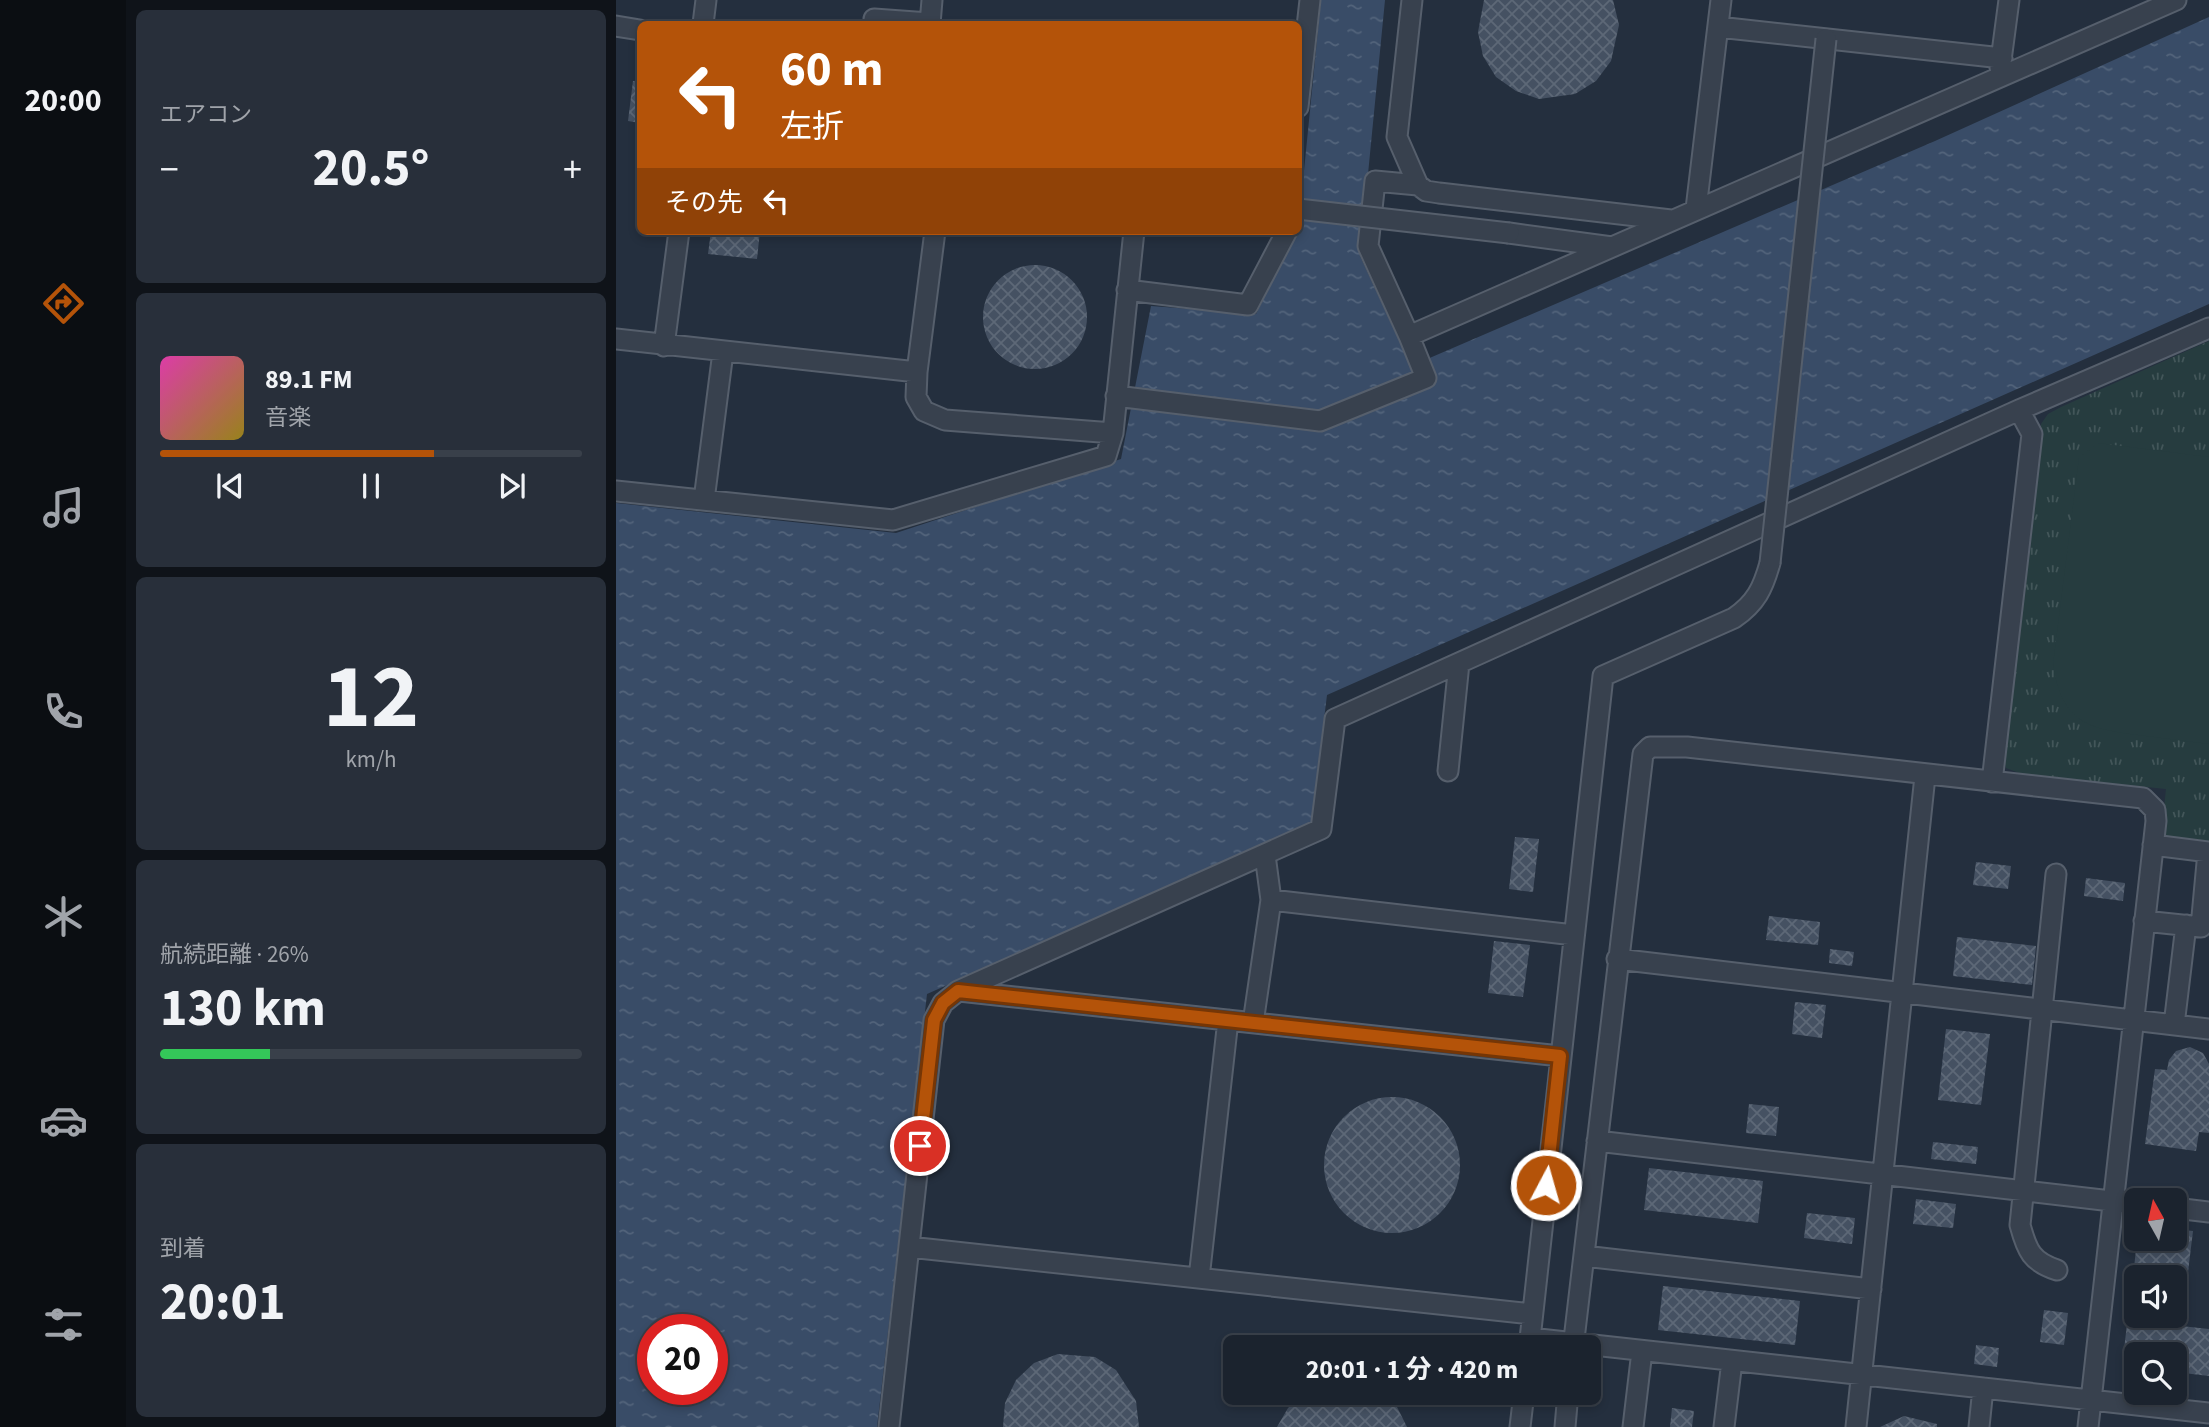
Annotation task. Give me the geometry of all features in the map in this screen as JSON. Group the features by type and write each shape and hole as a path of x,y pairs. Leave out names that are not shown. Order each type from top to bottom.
{"street":[{"path":"703,21 706,0"},
{"path":"930,21 932,0"},
{"path":"1302,71 1310,0"},
{"path":"1412,0 1397,136 1418,185 1426,191 1439,193 1672,220"},
{"path":"1696,209 1720,0"},
{"path":"2001,66 2009,0"},
{"path":"1409,336 1613,247 2001,66 2176,0"},
{"path":"874,21 896,21"},
{"path":"616,26 637,30"},
{"path":"1718,27 1826,39 2001,66"},
{"path":"1530,1335 1603,676 1734,618 1751,607 1762,588 1770,563 1826,39"},
{"path":"1116,397 1320,421 1426,378 1368,246 1374,181 1418,185"},
{"path":"1302,209 1613,247"},
{"path":"664,346 678,235"},
{"path":"934,235 917,372 916,397 924,411 945,419 1113,433"},
{"path":"616,491 893,520 1106,456 1113,433 1134,235"},
{"path":"1127,290 1248,305 1285,235"},
{"path":"889,1427 934,1020 943,1003 958,991 1321,828 1335,719 2019,410 2209,328"},
{"path":"616,339 917,372"},
{"path":"704,500 723,352"},
{"path":"1992,782 2032,434 2019,410"},
{"path":"1448,771 1459,663"},
{"path":"1575,1335 1640,764 1650,747 1687,747 1925,776 2143,798 2155,810 2153,845 2088,1427"},
{"path":"1856,1427 1925,776"},
{"path":"2144,921 2201,926 2209,852 2153,845"},
{"path":"1253,1023 1271,900 1265,855"},
{"path":"2056,874 2020,1225 2026,1249 2038,1264 2057,1270"},
{"path":"1271,900 1574,935"},
{"path":"2174,1025 2186,925"},
{"path":"1617,959 2209,1029"},
{"path":"958,991 1560,1056"},
{"path":"1199,1278 1228,1020"},
{"path":"1597,1141 2124,1202"},
{"path":"2188,1210 2209,1212"},
{"path":"909,1247 1532,1314"},
{"path":"1584,1256 1871,1289"},
{"path":"1601,1347 2209,1413"},
{"path":"1633,1427 1642,1351"},
{"path":"1724,1427 1732,1361"},
{"path":"1979,1427 1983,1388"},
{"path":"1520,1427 1523,1405"},
{"path":"1565,1427 1567,1405"}],"green space":[{"path":"2209,341 2209,845 2161,839 2166,789 2022,774 2006,768 2004,760 2041,424 2048,414 2061,407"},
{"path":"2098,443 2209,457 2209,744 2120,733 2091,725 2079,719 2062,698 2053,664 2079,458"}],"water":[{"path":"1321,0 1385,0 1360,256 1411,366 1935,141 2209,17 2209,304 1327,695 1311,823 927,994 877,1427 616,1427 616,503 896,533 1121,459 1151,306 1256,314 1296,235 1302,235 1302,191"}],"building":[{"path":"1484,0 1613,0 1619,25 1611,61 1596,81 1575,94 1539,99 1516,91 1496,77 1483,56 1478,32"},
{"path":"633,81 637,81 637,122 628,121"},
{"path":"710,235 760,235 757,259 708,254"},
{"path":"1035,265 1055,269 1072,280 1083,297 1087,317 1083,337 1072,354 1055,365 1035,369 1015,365 998,354 987,337 983,317 987,297 998,280 1015,269"},
{"path":"1515,837 1539,839 1533,892 1509,889"},
{"path":"1976,862 2011,866 2008,889 1973,885"},
{"path":"2086,878 2125,883 2123,901 2084,896"},
{"path":"1769,916 1820,922 1818,945 1766,940"},
{"path":"1957,937 2036,946 2032,985 1953,976"},
{"path":"1494,941 1530,945 1523,997 1488,993"},
{"path":"1830,949 1854,952 1852,966 1829,963"},
{"path":"1795,1002 1826,1005 1822,1038 1792,1034"},
{"path":"1946,1029 1990,1034 1981,1105 1938,1100"},
{"path":"2190,1047 2203,1053 2209,1064 2209,1133 2199,1132 2196,1151 2145,1144 2155,1069 2167,1070 2169,1060 2176,1051"},
{"path":"1392,1097 1418,1102 1440,1117 1455,1139 1460,1165 1455,1191 1440,1213 1418,1228 1392,1233 1366,1228 1344,1213 1329,1191 1324,1165 1329,1139 1344,1117 1366,1102"},
{"path":"1749,1104 1779,1107 1776,1136 1746,1133"},
{"path":"1933,1142 1978,1147 1976,1164 1931,1159"},
{"path":"1649,1168 1763,1181 1758,1223 1644,1210"},
{"path":"1916,1199 1956,1204 1953,1228 1913,1224"},
{"path":"1807,1213 1855,1218 1852,1244 1804,1238"},
{"path":"2188,1230 2193,1231 2187,1280 2187,1265 2134,1265 2136,1251 2188,1251"},
{"path":"1663,1286 1800,1301 1795,1345 1658,1330"},
{"path":"2044,1310 2068,1313 2064,1345 2040,1342"},
{"path":"2127,1328 2209,1329 2209,1376 2187,1373 2187,1342 2125,1342"},
{"path":"1976,1345 1999,1348 1997,1367 1974,1364"},
{"path":"1058,1354 1095,1357 1116,1370 1136,1401 1139,1427 1003,1427 1005,1403 1016,1380 1034,1363"},
{"path":"1291,1405 1395,1405 1407,1427 1277,1427"},
{"path":"1672,1408 1694,1411 1692,1427 1670,1427"},
{"path":"1904,1416 1937,1424 1937,1427 1880,1427"}],"route":[{"path":"920,1146 934,1020 943,1003 958,991 1560,1056 1546,1185"}]}
